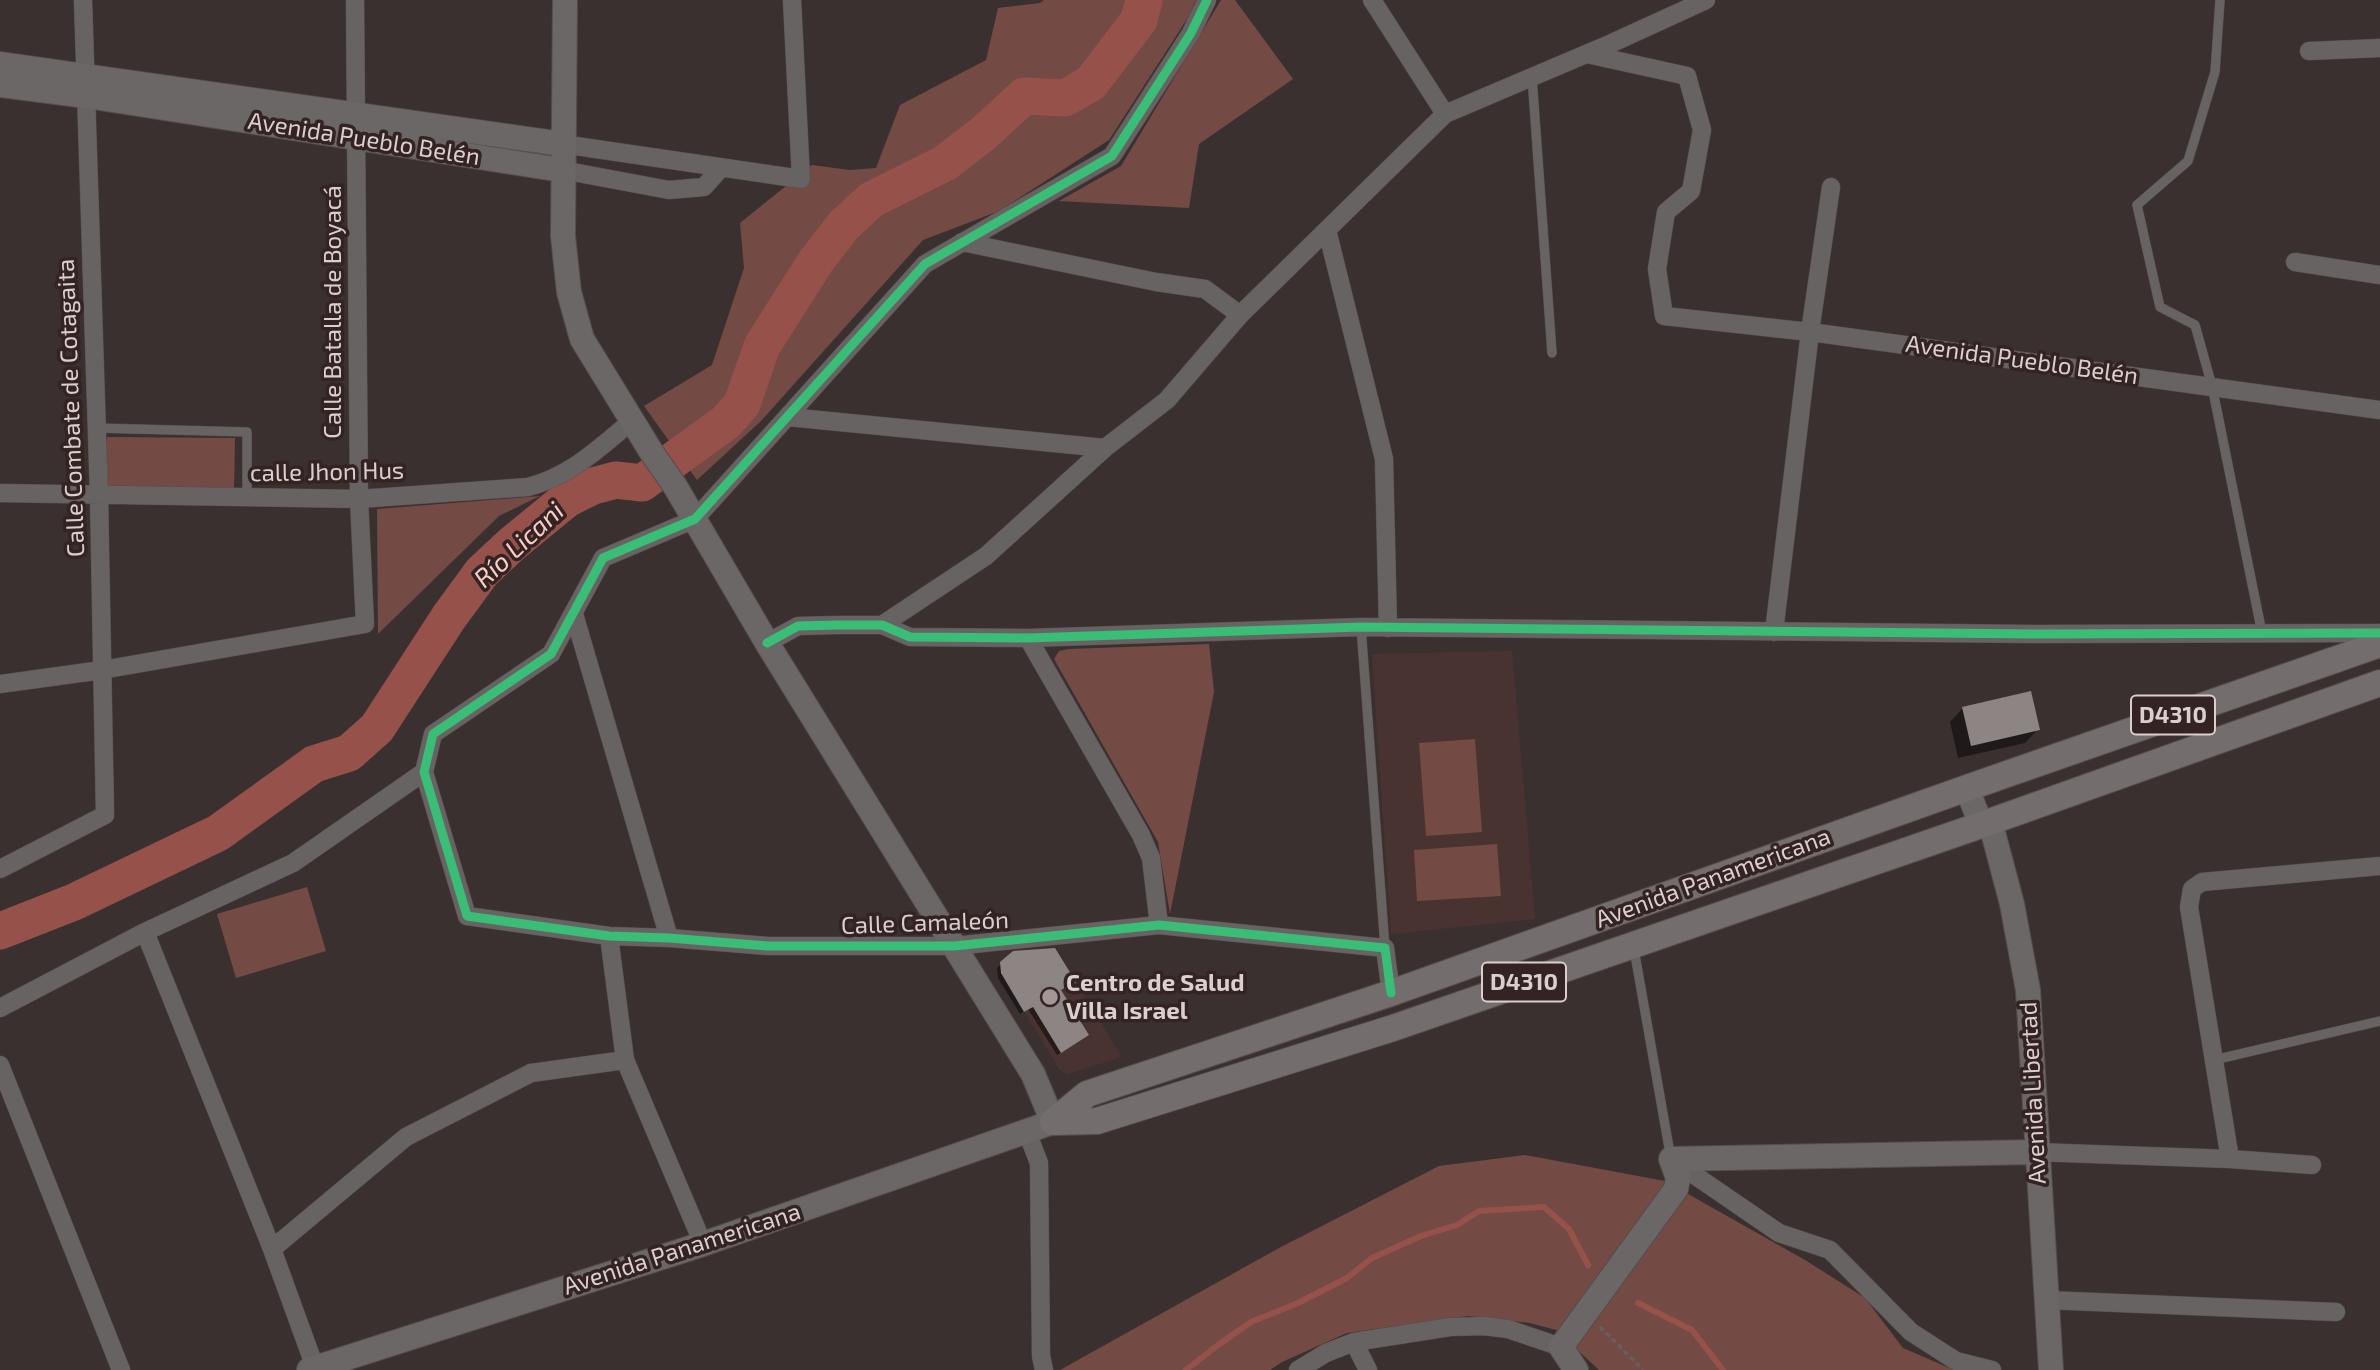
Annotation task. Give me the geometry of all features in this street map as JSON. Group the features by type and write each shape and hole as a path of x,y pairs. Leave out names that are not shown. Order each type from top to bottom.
{"main road":[{"name":"Avenida Panamericana","path":"1053,1122 1087,1094 1391,993 2380,644"},
{"name":"Avenida Panamericana","path":"1053,1122 1097,1121 1393,1028 1986,823 2380,683"}],"street":[{"name":"Calle Combate de Cotagaita","path":"0,869 105,815 99,495 83,0"},
{"name":"Calle Batalla de Boyacá","path":"102,670 365,624 359,499 355,0"},
{"path":"565,0 563,236 572,304 583,340 652,453 676,486 767,643 1033,1074 1053,1122"},
{"name":"Avenida Pueblo Belén","path":"356,127 562,144 801,179 792,0"},
{"path":"0,1008 145,932 293,863 424,772 433,734 551,654 603,558 695,519 925,264 1112,156 1191,33 1207,0"},
{"path":"1372,0 1444,114"},
{"path":"882,625 986,556 1105,448 1167,400 1240,315 1444,114 1706,0"},
{"path":"2309,51 2380,48"},
{"name":"Avenida Pueblo Belén","path":"1587,54 1687,76 1702,130 1691,191 1666,212 1657,269 1664,316 1810,332 2380,410"},
{"name":"Avenida Pueblo Belén","path":"0,64 86,86 356,127 669,190 704,187 720,169"},
{"name":"Avenida Pueblo Belén","path":"0,85 86,86"},
{"path":"1774,632 1810,332 1831,187"},
{"path":"1326,230 1384,459 1388,628"},
{"path":"962,242 1156,282 1205,289 1240,315"},
{"path":"2295,262 2380,275"},
{"path":"788,416 1105,448"},
{"name":"calle Jhon Hus","path":"0,493 359,499 528,487 552,481 577,466 633,420"},
{"path":"574,614 669,937"},
{"path":"767,643 798,626 882,625 910,637 1028,638 1361,627 1774,632 2380,633"},
{"path":"1028,638 1141,835 1151,858 1159,925"},
{"path":"0,684 102,670"},
{"name":"Calle Camaleón","path":"424,772 467,916 608,936 669,937 768,946 954,946 1159,925 1385,948"},
{"name":"Avenida Libertad","path":"1967,788 1986,823 2012,904 2028,990 2051,1370"},
{"path":"2230,1159 2189,907 2192,889 2202,882 2380,866"},
{"path":"145,932 272,1249 313,1369"},
{"path":"608,936 625,1060 703,1244"},
{"path":"1385,948 1391,993"},
{"path":"272,1249 406,1137 530,1073 625,1060"},
{"path":"0,1065 121,1370"},
{"name":"Avenida Panamericana","path":"313,1369 703,1244 1053,1122"},
{"path":"1027,1132 1039,1163 1041,1356 1044,1370"},
{"path":"1671,1159 2036,1152 2230,1159 2312,1165"},
{"path":"1561,1348 1676,1189 1678,1178 1671,1159"},
{"path":"1671,1159 1779,1233 1830,1250 1911,1332 1956,1361 1992,1370"},
{"path":"2046,1300 2336,1312"},
{"path":"1298,1370 1326,1353 1354,1342 1450,1327 1484,1326 1508,1329 1561,1348 1576,1370"},
{"path":"1354,1342 1368,1370"}],"lane":[{"path":"2220,0 2215,72 2188,161 2137,205 2160,307 2195,325 2211,386 2262,633"},
{"path":"1532,77 1552,353"},
{"path":"97,428 247,432 247,497"},
{"path":"1361,627 1385,948"},
{"path":"1633,944 1671,1159"},
{"path":"2214,1060 2380,1021"}],"path":[{"path":"1587,1313 1643,1370"}],"shaded area":[{"path":"1044,0 1196,0 1189,16 1109,140 999,211 923,240 761,421 697,480 644,406 712,365 744,268 740,223 812,165 850,170 876,168 900,105 986,60 998,8 1040,3"},
{"path":"1221,0 1235,0 1293,79 1199,144 1189,208 1059,201 1121,166"},
{"path":"107,437 235,438 234,489 107,487"},
{"path":"540,496 499,516 378,634 377,509"},
{"path":"1209,644 1214,692 1170,914 1158,842 1054,659 1059,651 1069,649"},
{"path":"1512,651 1535,919 1391,934 1372,654"},
{"path":"1475,739 1482,832 1426,836 1419,743"},
{"path":"1497,844 1501,896 1417,901 1414,850"},
{"path":"307,887 326,951 236,978 217,914"},
{"name":"Centro de Salud Villa Israel","path":"1055,948 1122,1057 1067,1074 1059,1069 1001,973 1000,962 1016,950"},
{"path":"1525,1155 1665,1181 1805,1260 1865,1298 1903,1348 1954,1370 1599,1370 1556,1330 1530,1323 1468,1316 1347,1333 1270,1370 1060,1370 1279,1248 1439,1166"}],"building":[{"path":"2031,691 2040,730 1971,746 1962,707"},
{"name":"Centro de Salud Villa Israel","path":"1055,948 1076,982 1061,990 1089,1035 1061,1053 1033,1007 1024,1012 1001,973 1000,962 1013,951"}],"waterway":[{"name":"Río Licani","path":"0,931 74,902 218,833 314,764 349,753 377,728 449,617 482,572 512,544 567,499 593,486 616,480 642,483 726,422 742,404 762,346 816,261 844,225 871,200 945,163 984,133 1024,96 1065,98 1091,83 1139,20 1144,0"},
{"path":"1186,1370 1251,1322 1298,1303 1347,1278 1372,1258 1421,1236 1457,1225 1479,1211 1544,1207 1569,1229 1588,1265"},
{"path":"1638,1303 1692,1330 1723,1370"}],"cycle path":[{"path":"1207,0 1191,33 1112,156 925,264 695,519 603,558 551,654 433,734 424,772 467,916 609,936 768,946 954,946 1159,925 1385,948 1391,993"},
{"path":"767,643 798,626 837,625 882,625 910,637 1028,638 1361,627 2034,634 2380,633"}],"place":[{"name":"Centro de Salud Villa Israel","path":"1050,997"}]}
